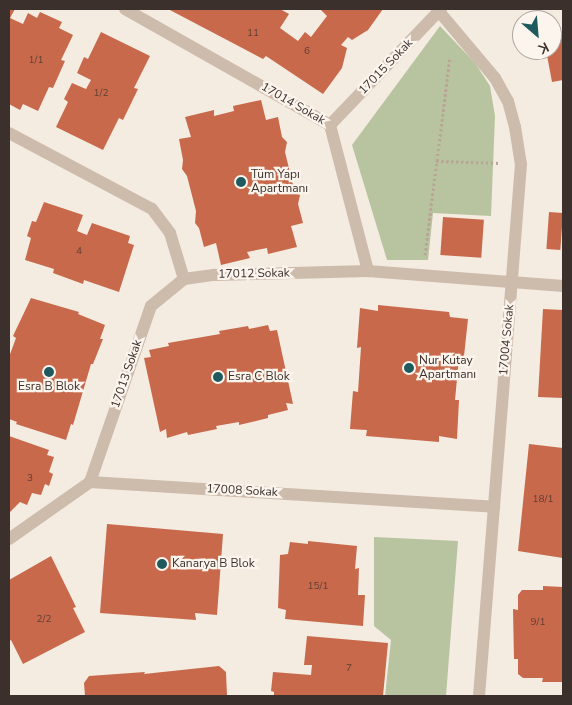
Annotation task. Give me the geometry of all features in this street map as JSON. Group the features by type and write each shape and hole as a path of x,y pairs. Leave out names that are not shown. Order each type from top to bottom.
{"street":[{"name":"17014 Sokak","path":"125,9 330,125 368,271"},
{"name":"17015 Sokak","path":"330,125 439,9"},
{"name":"17004 Sokak","path":"439,9 495,78 508,101 515,127 520,164 479,696"},
{"path":"9,133 152,210 170,233 184,279"},
{"name":"17012 Sokak","path":"184,279 214,274 368,271 563,286"},
{"name":"17013 Sokak","path":"90,482 151,306 184,279"},
{"path":"9,539 90,482"},
{"name":"17008 Sokak","path":"90,482 494,507"}],"path":[{"path":"422,275 454,28"},
{"path":"436,161 520,164"}],"green space":[{"path":"440,26 475,63 490,86 495,116 491,216 433,213 428,260 387,260 352,145"},
{"path":"374,537 458,541 446,696 385,696 391,640 374,626"}],"building":[{"path":"9,9 15,9 10,18 23,24 28,13 37,18 40,12 62,22 59,28 73,35 61,60 65,61 53,88 49,87 38,111 23,104 20,110 9,104"},
{"path":"168,9 280,9 289,14 280,28 298,41 305,32 311,37 327,16 320,9 383,9 368,30 352,40 348,37 341,45 347,48 342,68 323,94 266,56 263,59"},
{"path":"101,32 150,56 134,88 138,89 123,120 119,118 103,150 56,127 68,102 64,99 72,83 86,89 91,80 77,73 84,57 88,59"},
{"path":"563,33 563,80 552,82 548,60 562,60"},
{"name":"Tüm Yapı Apartmanı","path":"261,100 266,120 278,117 282,137 287,142 285,152 294,189 300,195 298,204 303,223 291,226 297,247 268,254 267,248 247,252 250,258 221,265 216,243 204,247 199,228 195,223 196,211 187,176 182,169 183,160 179,139 191,137 185,117 214,110 214,116 234,111 233,106"},
{"path":"44,202 83,215 77,231 87,235 92,223 130,236 128,243 134,245 119,292 84,280 83,284 53,273 54,269 25,260 31,238 27,236 32,221 36,222"},
{"path":"549,212 563,213 560,250 546,249"},
{"path":"443,217 484,220 481,258 440,255"},
{"name":"Esra B Blok","path":"31,298 79,312 78,314 105,325 100,339 103,339 93,364 91,364 73,425 71,424 66,440 16,424 17,422 9,419 9,357 16,338 13,336"},
{"name":"Nur Kutay Apartmanı","path":"378,305 449,312 450,317 468,319 464,356 459,357 455,400 459,400 457,439 439,436 439,442 366,436 367,430 350,429 353,391 358,392 361,347 357,348 360,308 378,311"},
{"path":"543,309 563,310 563,398 538,397"},
{"name":"Esra C Blok","path":"268,325 270,331 277,330 293,404 286,403 288,410 268,415 268,418 239,425 239,422 216,426 217,429 188,435 187,432 167,438 166,429 160,432 144,358 151,357 149,350 169,346 168,343 220,334 219,331 248,326 249,329"},
{"path":"9,436 49,450 47,455 54,457 49,472 53,474 49,486 45,484 41,495 32,493 27,505 20,502 9,513"},
{"path":"529,444 563,448 563,558 518,551"},
{"name":"Kanarya B Blok","path":"107,524 223,534 217,615 195,613 196,620 100,613"},
{"path":"308,541 357,546 355,569 359,568 358,595 365,595 363,626 285,619 286,610 278,608 280,555 288,554 290,542 308,544"},
{"path":"51,556 76,607 73,608 85,632 23,664 11,640 9,641 9,580"},
{"path":"543,586 563,587 563,682 542,682 543,678 523,678 518,674 518,659 514,659 513,609 518,610 518,595 522,590 543,590"},
{"path":"307,636 388,643 383,696 274,696 274,692 271,691 273,672 311,675 312,665 304,665"},
{"path":"219,666 226,672 227,696 85,696 84,683 89,676 145,672 144,674"}],"place":[{"name":"Tüm Yapı Apartmanı","path":"241,182"},
{"name":"Nur Kutay Apartmanı","path":"409,368"},
{"name":"Esra B Blok","path":"49,372"},
{"name":"Esra C Blok","path":"218,377"},
{"name":"Kanarya B Blok","path":"162,564"}]}
